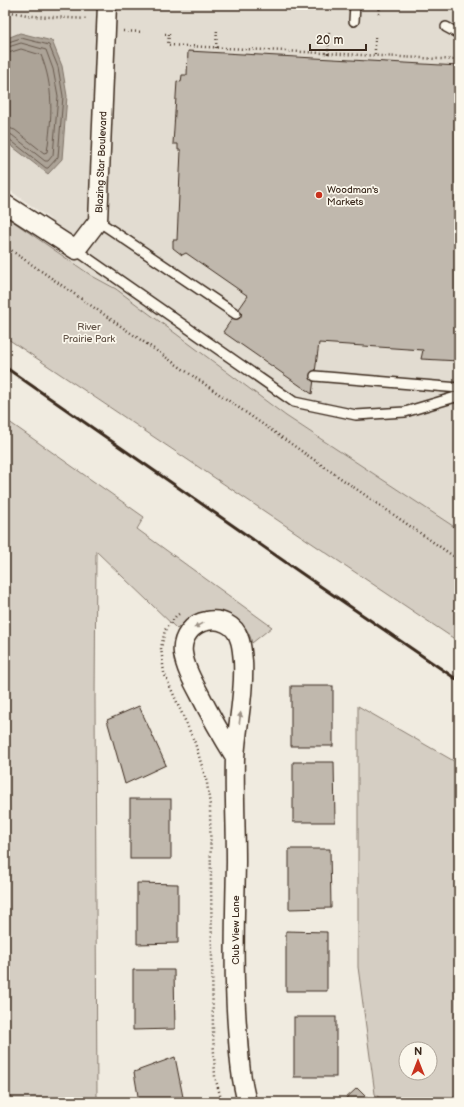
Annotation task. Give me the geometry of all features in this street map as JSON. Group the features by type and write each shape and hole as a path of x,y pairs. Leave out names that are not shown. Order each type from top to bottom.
{"street":[{"name":"Blazing Star Boulevard","path":"76,250 98,221 107,5"},
{"path":"5,204 76,250"},
{"name":"Club View Lane","path":"235,757 212,719 191,679 183,652 183,643 188,633 196,625 207,621 218,621 231,626 239,636 242,647 244,674 242,708 235,757 236,849 234,942 236,1012 240,1071 247,1102"}],"lane":[{"path":"354,21 356,5"},
{"path":"446,27 459,34"},
{"path":"98,221 236,314"},
{"path":"76,250 294,402 356,415 405,412 459,396"},
{"path":"315,376 459,388"}],"path":[{"path":"379,14 380,5"},
{"path":"5,11 33,16 88,19"},
{"path":"216,48 217,28"},
{"path":"120,31 143,32"},
{"path":"328,54 330,32"},
{"path":"165,34 169,34 168,45 459,60"},
{"path":"375,36 375,56"},
{"path":"5,246 459,560"},
{"path":"181,613 176,616 165,630 161,648 164,674 195,743 208,790 210,806 213,1032 215,1076 222,1102"}],"shaded area":[{"path":"5,5 459,5 459,530 286,416 116,289 92,276 40,241 50,219 5,187"}],"green space":[{"name":"River Prairie Park","path":"5,216 92,276 116,289 286,416 459,530 459,642 5,337"},
{"path":"5,419 144,517 137,529 272,627 252,643 248,632 237,622 206,612 190,618 177,629 96,551 95,699 97,1102 5,1102"},
{"path":"358,706 459,764 459,1102 384,1102 375,1094 358,967"}],"water":[{"path":"20,33 52,41 62,66 67,96 62,159 48,174 5,141 5,39"}],"building":[{"name":"Woodman's Markets","path":"188,51 459,66 459,361 421,359 423,350 319,343 312,394 223,332 248,296 186,253 182,255 173,248 173,240 177,240 181,150 178,150 178,144 173,144 177,81 181,82 182,75 187,75"},
{"path":"291,686 333,686 333,746 291,746"},
{"path":"139,706 166,765 125,784 107,720"},
{"path":"293,762 334,762 335,822 293,822"},
{"path":"130,799 171,799 171,859 130,859"},
{"path":"289,849 330,849 331,908 289,909"},
{"path":"137,883 178,884 178,943 137,944"},
{"path":"286,931 327,932 327,991 286,991"},
{"path":"133,970 174,970 175,1029 133,1030"},
{"path":"294,1017 336,1017 336,1077 294,1077"},
{"path":"175,1057 184,1102 139,1102 134,1072"},
{"path":"357,1088 371,1102 342,1102"}],"railway":[{"path":"5,367 459,681"}],"place":[{"name":"Woodman's Markets","path":"319,195"}]}
